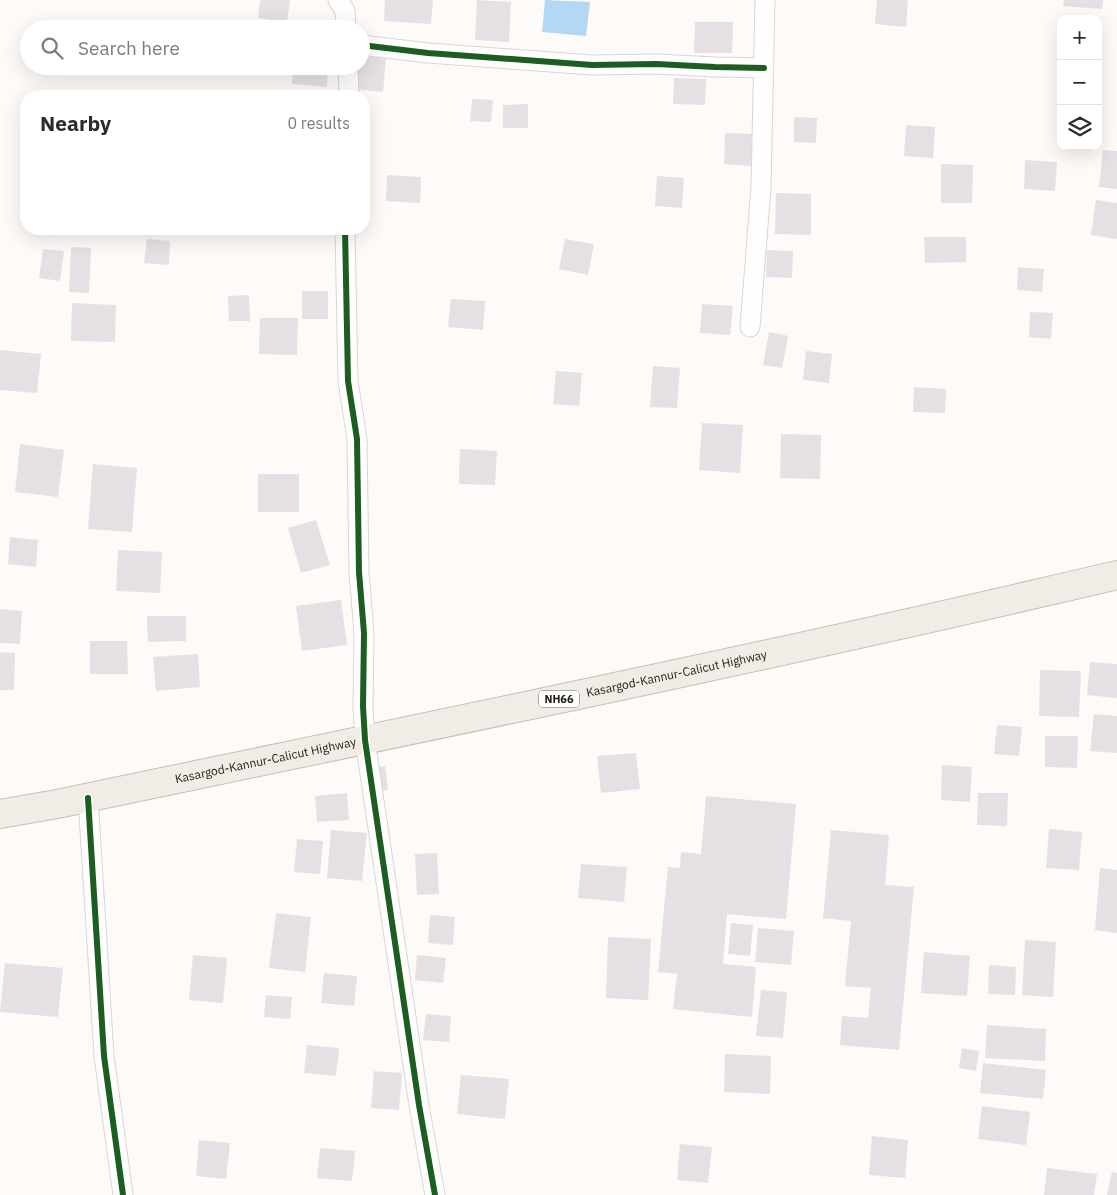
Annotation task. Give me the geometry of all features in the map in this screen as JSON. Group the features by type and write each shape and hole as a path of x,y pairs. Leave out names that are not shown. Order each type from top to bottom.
{"highway":[{"name":"Kasargod-Kannur-Calicut Highway","path":"0,814 88,798 617,687 1117,575"}],"street":[{"path":"338,0 345,11 346,20"},
{"path":"750,327 761,187 766,0"},
{"path":"370,46 428,53 592,65 656,64 764,68"},
{"path":"348,75 349,90"},
{"path":"345,235 348,381 357,439 358,572 364,633 363,706 365,740 419,1105 435,1195"},
{"path":"88,798 104,1056 123,1195"}],"water":[{"path":"545,0 590,2 586,36 542,32"}],"building":[{"path":"260,0 290,0 287,20 258,18"},
{"path":"385,0 433,0 431,24 384,21"},
{"path":"477,0 511,2 509,42 475,40"},
{"path":"877,0 908,0 906,27 875,24"},
{"path":"1064,0 1103,0 1102,9 1063,6"},
{"path":"695,22 733,22 732,53 694,53"},
{"path":"370,57 386,59 383,92 353,89 355,75 370,75"},
{"path":"293,75 328,75 327,87 292,84"},
{"path":"674,78 706,79 705,105 673,104"},
{"path":"472,99 493,100 491,122 470,121"},
{"path":"528,104 528,128 503,128 503,105"},
{"path":"794,117 817,118 816,143 794,142"},
{"path":"906,125 935,127 933,158 904,156"},
{"path":"725,133 752,134 751,166 724,164"},
{"path":"1103,150 1117,151 1117,189 1099,187"},
{"path":"1025,160 1057,162 1055,191 1024,189"},
{"path":"941,164 973,165 972,203 941,203"},
{"path":"387,175 421,177 420,203 386,201"},
{"path":"657,176 684,178 682,208 655,206"},
{"path":"776,193 811,194 811,235 775,234"},
{"path":"1096,200 1117,203 1117,239 1091,235"},
{"path":"924,237 966,237 966,262 925,263"},
{"path":"147,239 170,241 169,265 144,263"},
{"path":"565,239 594,244 588,275 559,269"},
{"path":"71,247 91,248 89,293 69,292"},
{"path":"43,249 64,251 60,281 39,278"},
{"path":"767,250 793,251 792,278 766,277"},
{"path":"1018,267 1044,269 1042,292 1017,290"},
{"path":"302,291 328,291 328,319 302,319"},
{"path":"249,295 250,321 229,321 228,296"},
{"path":"451,299 485,301 483,330 448,327"},
{"path":"72,303 116,305 115,342 71,341"},
{"path":"702,304 733,306 730,335 700,333"},
{"path":"1030,312 1053,313 1051,339 1029,337"},
{"path":"260,318 298,318 297,355 259,354"},
{"path":"769,332 788,336 782,368 763,365"},
{"path":"0,350 41,354 37,393 0,390"},
{"path":"806,351 832,354 829,383 803,380"},
{"path":"653,366 680,368 677,408 650,407"},
{"path":"556,371 582,373 579,406 553,404"},
{"path":"914,387 946,389 945,413 913,412"},
{"path":"702,423 743,425 740,473 699,470"},
{"path":"781,434 821,435 820,479 780,478"},
{"path":"20,444 64,450 58,497 15,492"},
{"path":"460,449 497,451 495,485 459,484"},
{"path":"93,464 137,468 132,532 88,529"},
{"path":"258,474 299,474 299,512 258,512"},
{"path":"316,520 330,565 301,573 288,528"},
{"path":"10,537 38,540 36,567 8,564"},
{"path":"118,550 162,552 160,593 116,591"},
{"path":"341,600 347,645 302,651 296,606"},
{"path":"0,609 22,611 20,644 0,643"},
{"path":"147,616 186,616 186,641 148,642"},
{"path":"90,641 127,641 128,674 90,674"},
{"path":"0,652 15,653 14,690 0,690"},
{"path":"198,654 200,687 156,691 153,657"},
{"path":"1090,662 1117,664 1117,698 1087,695"},
{"path":"1040,670 1081,671 1079,717 1039,716"},
{"path":"1094,714 1117,716 1117,753 1090,751"},
{"path":"997,725 1022,727 1019,756 994,754"},
{"path":"1045,736 1078,736 1077,768 1045,767"},
{"path":"636,753 640,789 601,793 597,756"},
{"path":"942,765 972,767 970,802 941,800"},
{"path":"385,766 388,790 377,791 374,768"},
{"path":"347,793 349,820 317,822 315,796"},
{"path":"978,793 1008,793 1007,826 977,825"},
{"path":"706,796 796,804 786,919 727,914 723,964 756,967 752,1017 673,1009 677,974 658,972 668,867 680,868 681,852 701,854"},
{"path":"1049,829 1082,832 1079,870 1046,868"},
{"path":"331,830 367,833 362,881 327,878"},
{"path":"831,830 889,835 885,885 914,887 899,1050 840,1045 842,1016 868,1018 871,988 845,986 851,921 823,918"},
{"path":"297,839 323,841 320,874 294,872"},
{"path":"437,853 439,894 417,895 415,854"},
{"path":"581,864 627,867 624,902 578,898"},
{"path":"1100,868 1117,870 1117,933 1095,930"},
{"path":"276,913 311,917 305,972 269,968"},
{"path":"430,915 455,917 453,945 428,943"},
{"path":"731,923 753,925 750,956 728,954"},
{"path":"758,928 794,931 791,965 755,962"},
{"path":"608,937 651,939 648,1000 606,998"},
{"path":"1025,940 1056,942 1053,997 1022,995"},
{"path":"924,952 970,956 967,996 921,993"},
{"path":"193,955 227,958 223,1003 189,1000"},
{"path":"417,955 446,958 443,983 415,980"},
{"path":"5,963 63,968 58,1017 0,1012"},
{"path":"989,965 1016,967 1015,995 988,994"},
{"path":"324,973 357,976 354,1006 321,1003"},
{"path":"761,990 787,992 783,1038 756,1036"},
{"path":"266,995 292,997 290,1019 264,1017"},
{"path":"426,1014 451,1016 449,1042 423,1040"},
{"path":"987,1025 1046,1029 1045,1061 985,1058"},
{"path":"307,1045 339,1048 336,1076 304,1073"},
{"path":"962,1048 979,1051 976,1071 959,1068"},
{"path":"725,1054 771,1056 770,1094 724,1092"},
{"path":"983,1063 1046,1070 1043,1099 980,1093"},
{"path":"374,1071 402,1073 399,1110 371,1108"},
{"path":"461,1075 509,1079 505,1119 457,1114"},
{"path":"982,1106 1030,1112 1026,1145 978,1139"},
{"path":"872,1136 908,1140 905,1178 869,1175"},
{"path":"199,1140 230,1143 226,1179 196,1176"},
{"path":"680,1144 712,1147 708,1183 677,1180"},
{"path":"320,1148 355,1151 352,1181 317,1178"},
{"path":"1047,1168 1097,1174 1094,1195 1044,1195"},
{"path":"1112,1172 1117,1173 1117,1195 1107,1195"}],"cycle path":[{"path":"370,46 428,53 592,65 656,64 764,68"},
{"path":"345,235 348,381 357,439 359,572 364,633 363,706 365,740 419,1105 435,1195"},
{"path":"88,798 104,1056 123,1195"}]}
